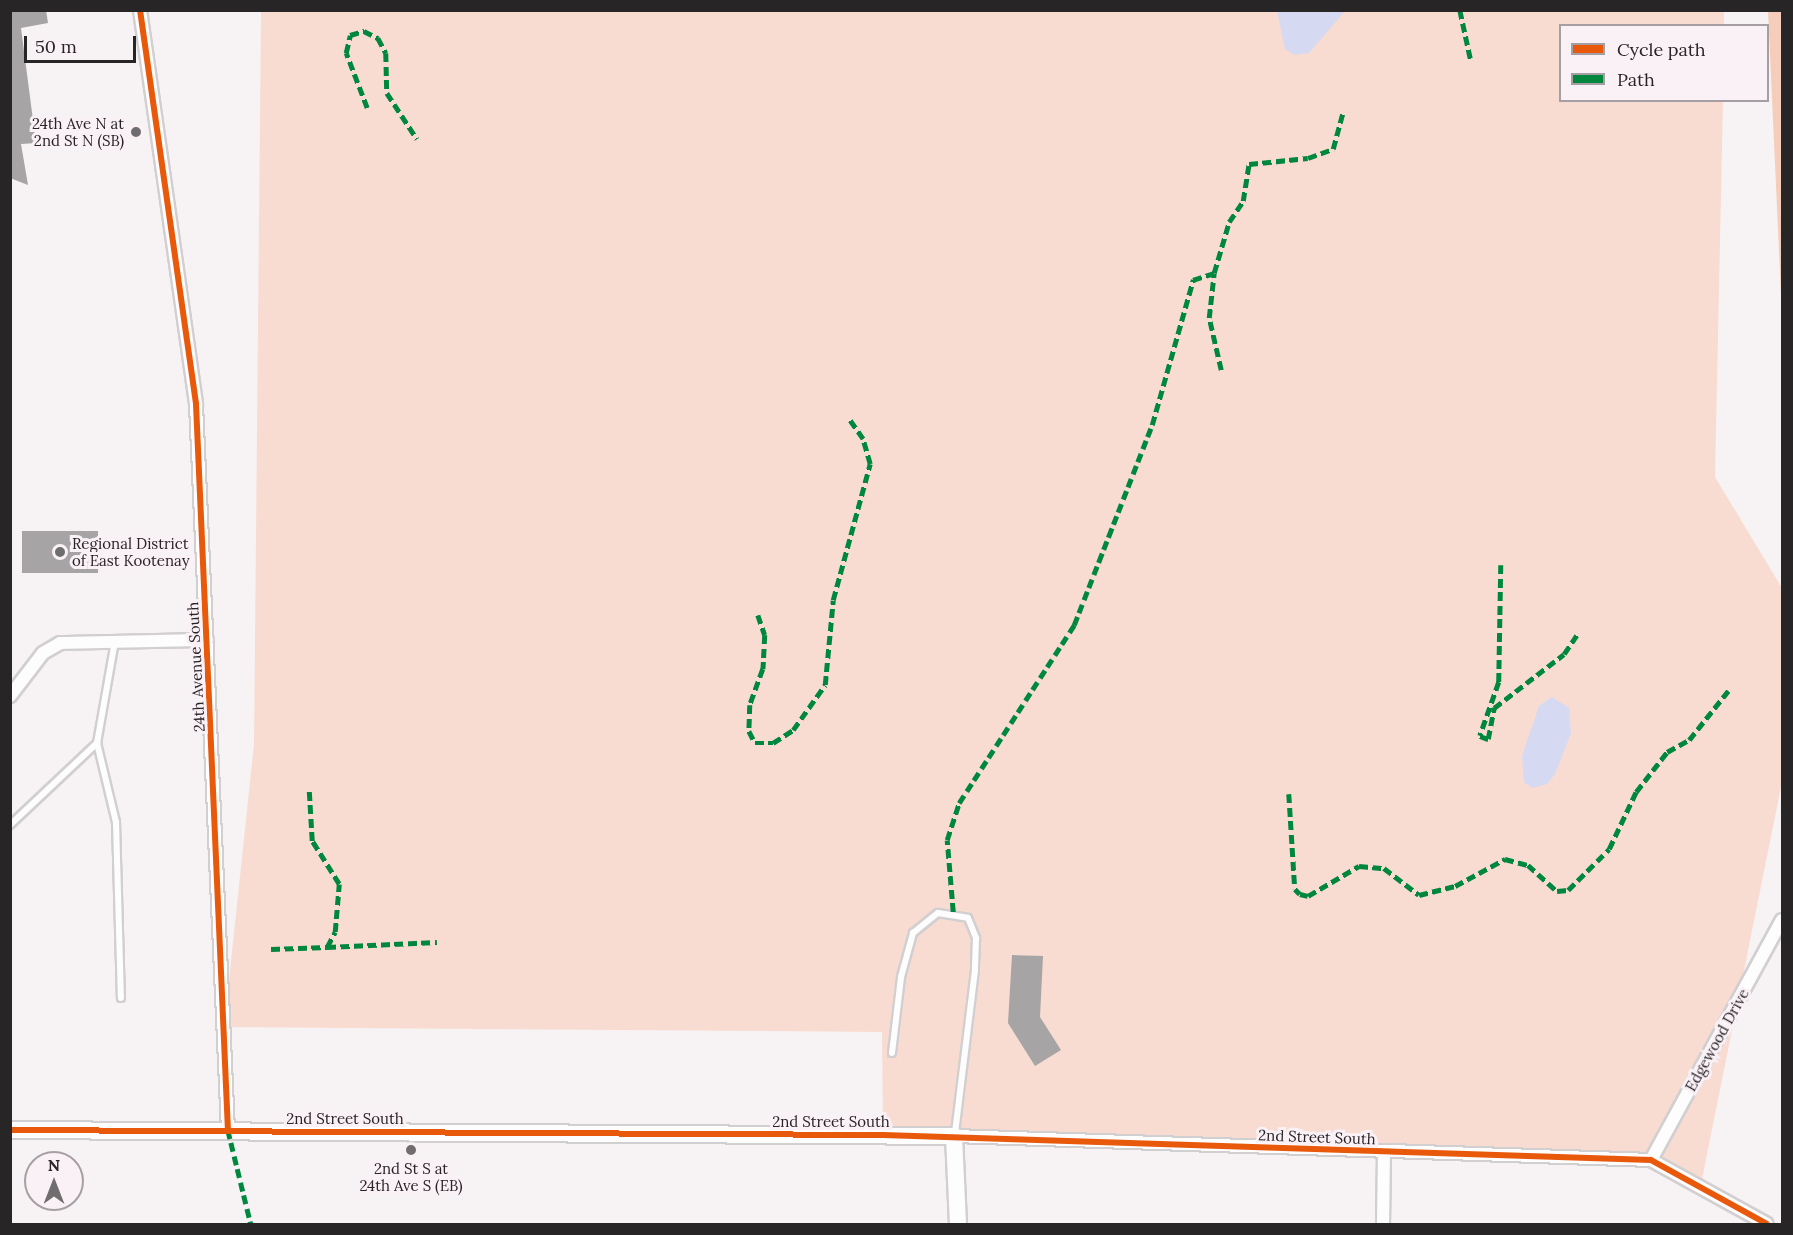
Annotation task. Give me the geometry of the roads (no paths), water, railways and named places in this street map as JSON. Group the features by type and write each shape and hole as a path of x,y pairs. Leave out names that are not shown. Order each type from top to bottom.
{"street":[{"name":"24th Avenue South","path":"140,10 196,404 228,1130"},
{"path":"10,696 43,653 60,643 116,640 207,640"},
{"name":"Edgewood Drive","path":"1651,1160 1782,920"},
{"name":"2nd Street South","path":"10,1130 954,1136 1651,1160"},
{"path":"954,1136 958,1224"},
{"path":"1383,1224 1384,1151"},
{"path":"1651,1160 1767,1224"}],"lane":[{"path":"116,640 97,743 116,822 121,998"},
{"path":"10,825 97,743"},
{"path":"892,1053 901,977 913,933 938,913 968,918 976,938 975,970 954,1136"}],"water":[{"path":"1277,11 1345,11 1309,53 1295,55 1285,49"},
{"path":"1552,697 1569,708 1571,733 1555,774 1547,784 1532,788 1524,782 1522,756 1539,706"}],"place":[{"name":"24th Ave N at 2nd St N (SB)","path":"136,132"},
{"name":"Regional District of East Kootenay","path":"60,552"},
{"name":"2nd St S at 24th Ave S (EB)","path":"411,1150"}]}
